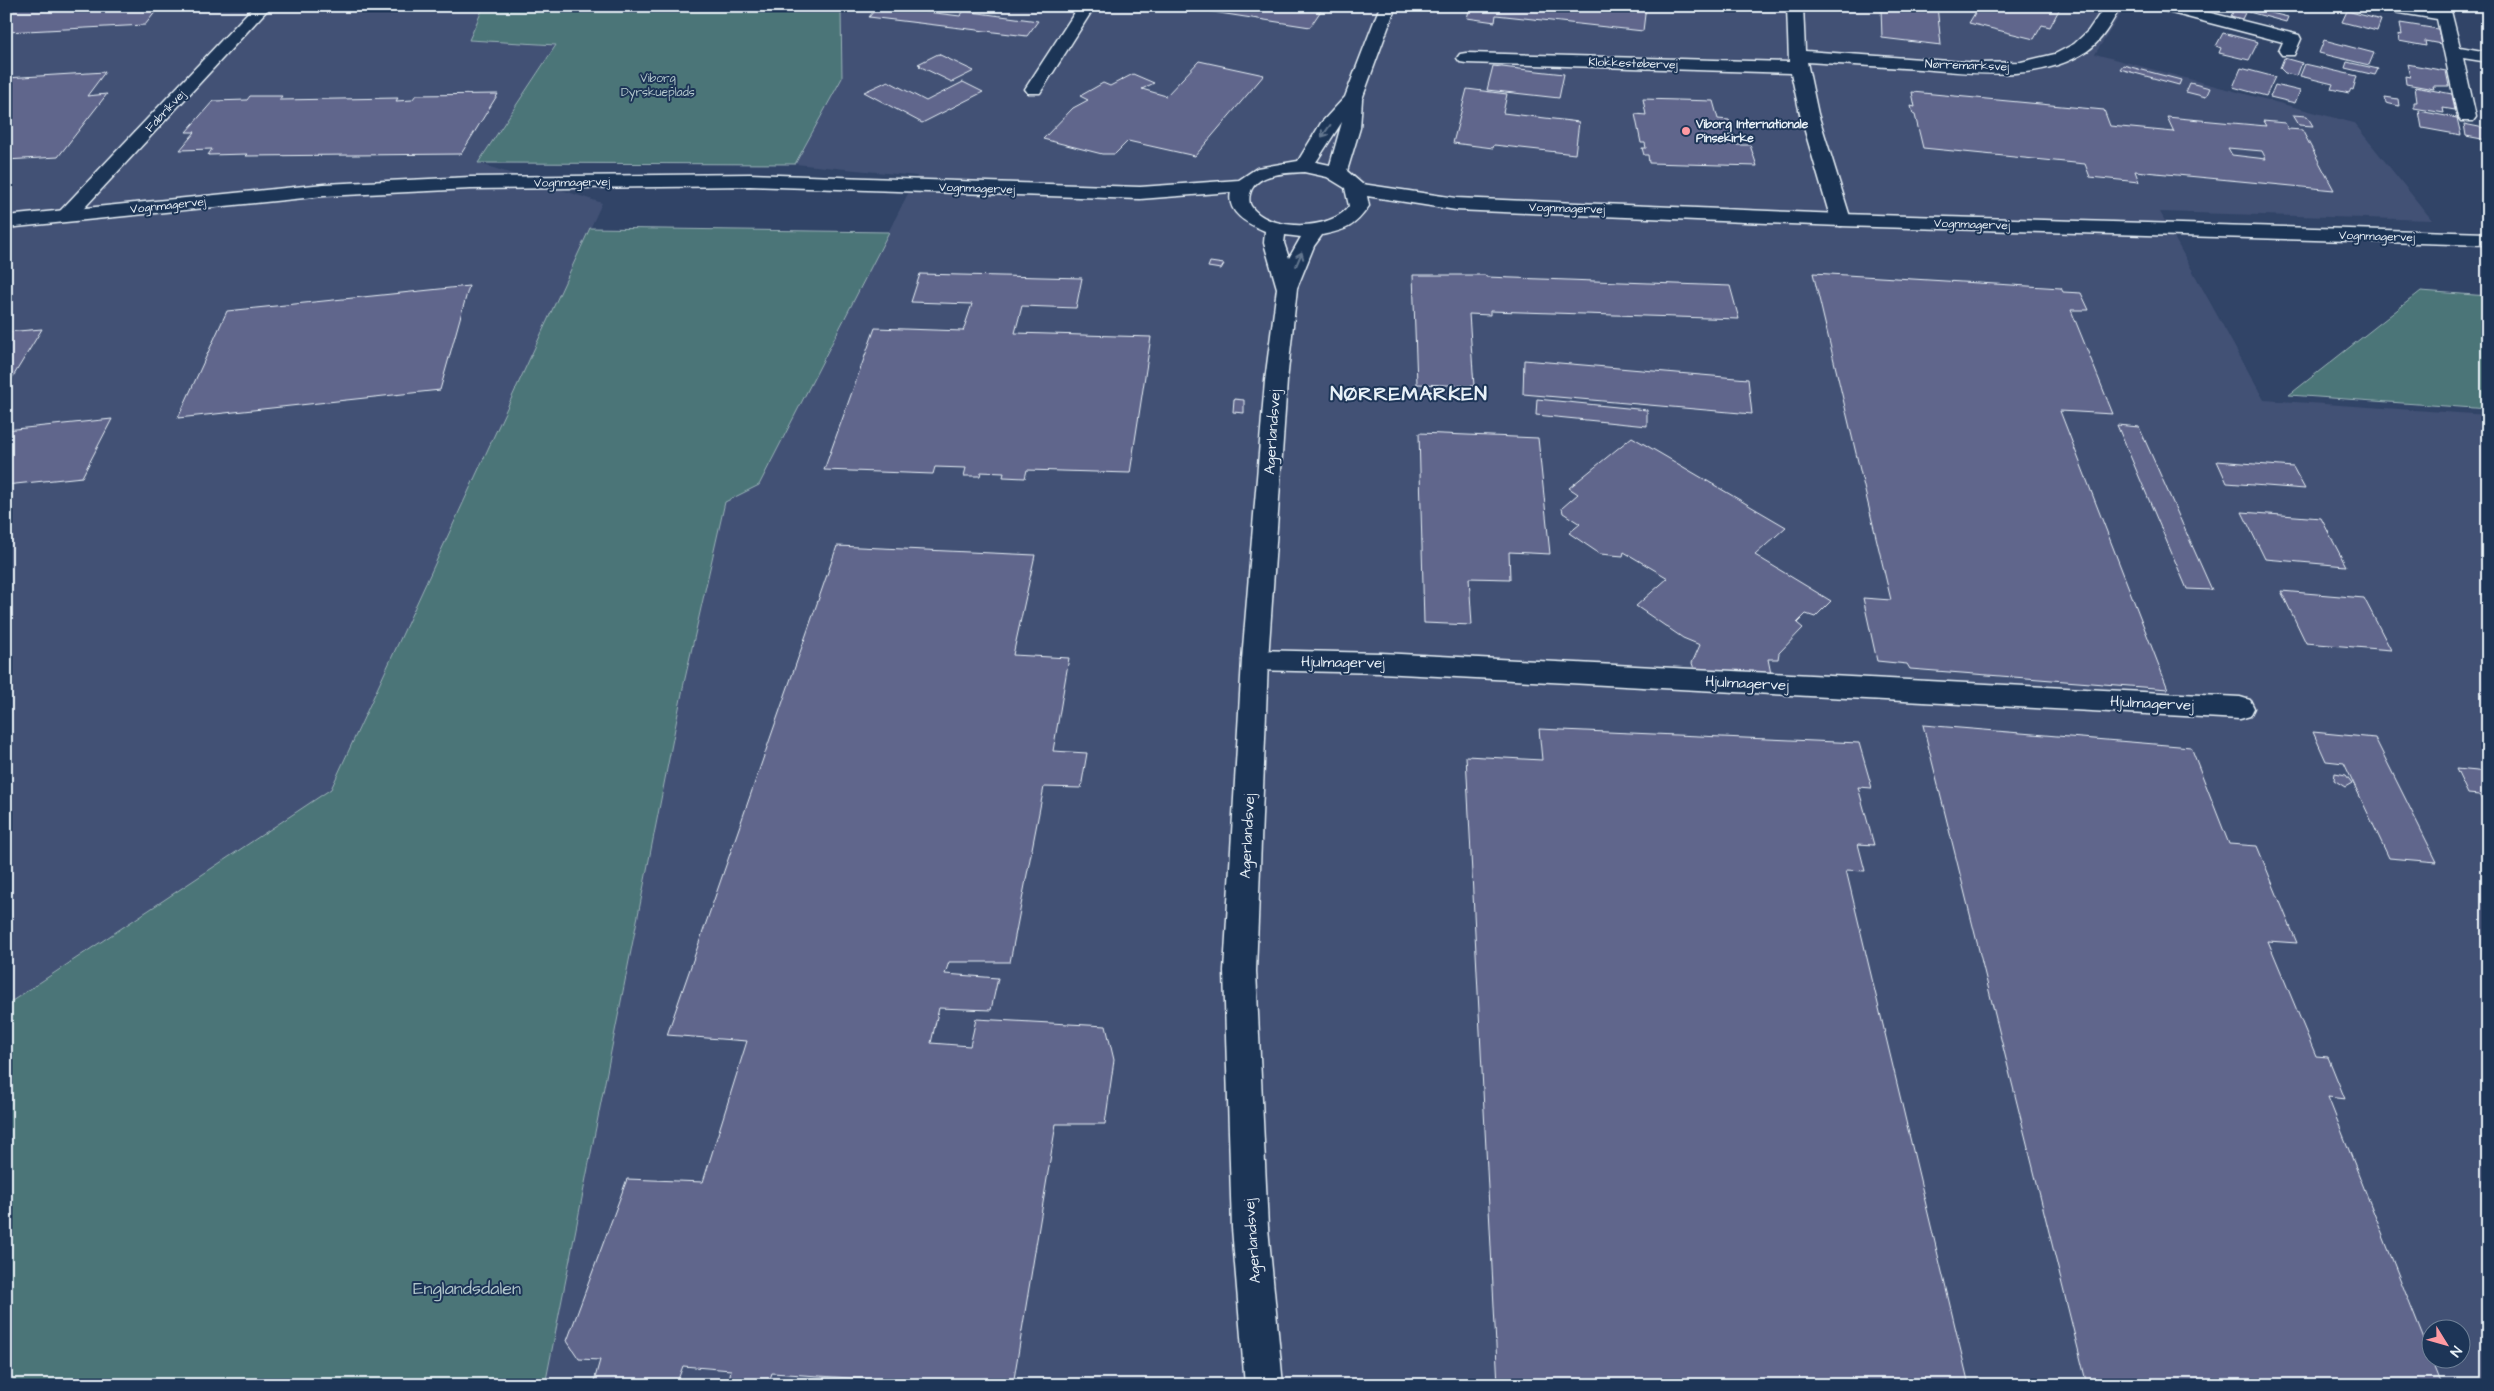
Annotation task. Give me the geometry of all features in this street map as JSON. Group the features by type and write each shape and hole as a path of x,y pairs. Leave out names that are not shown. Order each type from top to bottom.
{"street":[{"name":"Fabrikvej","path":"67,215 263,6"},
{"path":"1034,89 1087,6"},
{"path":"1337,174 1351,128 1353,99 1388,6"},
{"path":"1795,6 1799,62 1806,101 1842,220"},
{"name":"Nørremarksvej","path":"1799,62 1990,69 2025,67 2059,57 2081,47 2100,27 2113,6"},
{"path":"2162,6 2293,40 2288,51"},
{"path":"2394,7 2445,15 2467,117"},
{"path":"2453,51 2488,57"},
{"name":"Klokkestøbervej","path":"1466,58 1799,62"},
{"path":"1304,166 1328,127 1353,99"},
{"path":"1304,166 1337,174 1355,188 1359,197 1358,206 1353,214 1331,227 1315,231 1295,232 1275,229 1256,221 1242,208 1240,200 1245,185 1268,171 1285,167 1304,166"},
{"name":"Vognmagervej","path":"6,222 324,190 470,183 750,180 1140,194 1242,208"},
{"name":"Vognmagervej","path":"1140,194 1245,185"},
{"name":"Vognmagervej","path":"1355,188 1395,196 1456,204 1842,220 2488,239"},
{"name":"Vognmagervej","path":"1353,214 1456,204"},
{"name":"Agerlandsvej","path":"1275,229 1274,243 1287,288"},
{"name":"Agerlandsvej","path":"1264,1385 1250,1228 1240,971 1255,660 1276,381 1287,288 1304,246 1315,231"},
{"name":"Hjulmagervej","path":"1255,660 1380,662 2240,708"}],"shaded area":[{"path":"6,6 484,6 469,40 556,44 478,163 602,203 55,1385 6,1385"},
{"path":"846,6 2126,6 2095,54 2354,123 2432,220 2160,212 2264,400 2488,415 2488,1385 545,1385 684,683 725,502 759,485 917,176 795,164 842,78 841,11"}],"green space":[{"name":"Viborg Dyrskueplads","path":"484,6 846,6 841,12 842,78 795,164 478,163 556,45 469,40"},
{"name":"Englandsdalen","path":"590,228 889,232 759,485 725,502 684,683 545,1385 6,1385 6,1005 331,789"},
{"path":"2421,291 2488,296 2488,409 2289,395"}],"building":[{"path":"6,6 160,6 145,25 6,32"},
{"path":"878,6 912,6 914,7 911,10 960,16 964,11 1038,21 1027,36 869,17"},
{"path":"1174,6 1324,6 1310,27"},
{"path":"1463,6 1646,6 1643,31 1496,15 1495,22 1467,18 1469,11 1461,10"},
{"path":"1871,6 1937,6 1941,45 1882,38 1881,8"},
{"path":"1970,6 2061,6 2050,27 2042,25 2034,39 1969,23 1978,8"},
{"path":"2251,9 2288,17 2286,22 2249,12"},
{"path":"2234,10 2245,13 2242,19 2231,16"},
{"path":"2347,11 2381,20 2377,31 2342,22"},
{"path":"2400,23 2438,29 2441,44 2425,41 2426,46 2399,41 2398,34 2402,35"},
{"path":"2223,33 2258,42 2249,60 2219,53 2221,48 2216,46"},
{"path":"2324,40 2374,53 2369,65 2319,53"},
{"path":"938,54 974,71 952,82 919,66 921,65 918,64"},
{"path":"2284,58 2302,63 2297,76 2285,73 2280,68"},
{"path":"1199,61 1264,75 1195,156 1128,141 1115,154 1102,154 1043,139 1073,108 1088,100 1080,96 1103,83 1110,86 1133,74 1154,83 1142,89 1166,96"},
{"path":"2347,62 2378,69 2375,75 2345,68"},
{"path":"2305,64 2357,76 2353,90 2351,89 2349,93 2331,89 2333,84 2300,76"},
{"path":"2407,64 2446,71 2449,86 2433,86 2434,89 2406,84 2405,76 2410,77"},
{"path":"2123,65 2181,80 2179,85 2120,69"},
{"path":"1493,66 1564,74 1559,98 1487,90"},
{"path":"2241,68 2275,77 2266,96 2233,87"},
{"path":"105,72 87,96 107,94 58,157 6,160 6,78"},
{"path":"888,81 926,101 963,82 983,92 922,123 864,92"},
{"path":"2190,83 2210,88 2206,97 2186,92"},
{"path":"2275,85 2300,91 2295,103 2270,97"},
{"path":"2415,87 2452,94 2455,110 2443,108 2444,113 2414,108 2414,102 2417,102"},
{"path":"1467,89 1507,94 1503,113 1579,122 1575,154 1494,145 1493,148 1453,143"},
{"path":"1912,92 2104,110 2110,126 2174,132 2167,117 2266,126 2263,121 2285,123 2288,129 2302,130 2334,190 2135,171 2139,182 2090,177 2085,164 1923,148 1911,106 1915,107","holes":["2228,148 2262,151 2266,159 2232,155"]},
{"path":"498,94 461,154 246,156 248,154 208,155 212,149 180,150 195,132 186,132 213,101 247,100 250,96 282,96 279,100 398,98 396,101 412,100 416,95"},
{"path":"2385,97 2398,99 2399,106 2386,103"},
{"name":"Viborg Internationale Pinsekirke","path":"1643,99 1713,101 1718,119 1729,120 1737,145 1750,145 1757,166 1649,163 1648,155 1644,155 1642,148 1646,148 1645,143 1641,143 1635,114 1646,115"},
{"path":"2419,111 2457,118 2461,135 2422,128"},
{"path":"2293,115 2307,116 2313,126 2299,125"},
{"path":"2464,124 2484,128 2487,140 2466,136"},
{"path":"1210,262 1224,264 1221,269 1208,267"},
{"path":"1813,273 2061,288 2063,292 2081,293 2089,310 2071,310 2113,414 2060,411 2168,689 1910,669 1907,664 1877,661 1863,598 1891,600"},
{"path":"920,274 1082,278 1076,308 1022,306 1015,333 1151,337 1130,473 1027,470 1025,478 1003,477 1004,473 981,472 980,476 964,476 966,468 935,467 933,474 824,470 875,328 963,331 972,304 911,302"},
{"path":"1413,275 1485,275 1486,277 1730,286 1739,319 1490,311 1490,315 1469,314 1474,386 1417,384"},
{"path":"469,286 440,390 178,418 227,311"},
{"path":"42,329 6,388 6,332"},
{"path":"1524,360 1748,379 1752,414 1523,394"},
{"path":"1234,399 1244,400 1244,413 1233,412"},
{"path":"1537,399 1647,410 1647,426 1536,415"},
{"path":"112,419 82,477 6,485 6,430"},
{"path":"2117,425 2139,427 2212,590 2187,589"},
{"path":"1419,433 1538,438 1550,554 1509,552 1510,579 1469,578 1472,625 1424,623"},
{"path":"1632,437 1786,527 1755,555 1831,601 1815,617 1806,614 1797,623 1803,628 1779,653 1778,659 1768,659 1771,674 1694,669 1692,663 1700,645 1683,638 1636,606 1668,578 1624,552 1623,556 1600,554 1569,533 1580,524 1563,513 1562,508 1578,494 1569,488"},
{"path":"2217,461 2293,467 2305,489 2227,483"},
{"path":"2242,512 2321,518 2346,566 2265,559"},
{"path":"837,546 1035,555 1013,655 1069,658 1053,751 1087,753 1081,788 1044,787 1010,962 949,962 945,974 998,978 991,1010 939,1008 931,1043 970,1046 976,1019 1106,1026 1114,1060 1105,1124 1056,1124 1013,1385 959,1385 772,1373 768,1385 728,1385 731,1370 683,1366 676,1385 593,1385 600,1360 579,1359 567,1341 627,1179 703,1182 747,1041 667,1035"},
{"path":"2281,591 2364,598 2391,650 2306,643"},
{"path":"1923,725 2191,747 2229,844 2257,846 2297,943 2268,941 2316,1056 2328,1057 2345,1099 2328,1097 2422,1334 2422,1368 2435,1368 2442,1385 2087,1385"},
{"path":"1539,729 1859,743 1872,788 1858,787 1874,845 1858,844 1865,871 1846,870 1969,1385 1498,1385 1466,756 1542,760"},
{"path":"2313,732 2375,738 2437,862 2389,858 2344,763 2326,761"},
{"path":"2456,769 2488,772 2488,810 2479,795 2468,794"},
{"path":"2335,773 2346,775 2352,783 2345,787 2334,780"}],"place":[{"name":"Viborg Internationale Pinsekirke","path":"1686,131"}],"district":[{"name":"NØRREMARKEN","path":"1409,393"}]}
